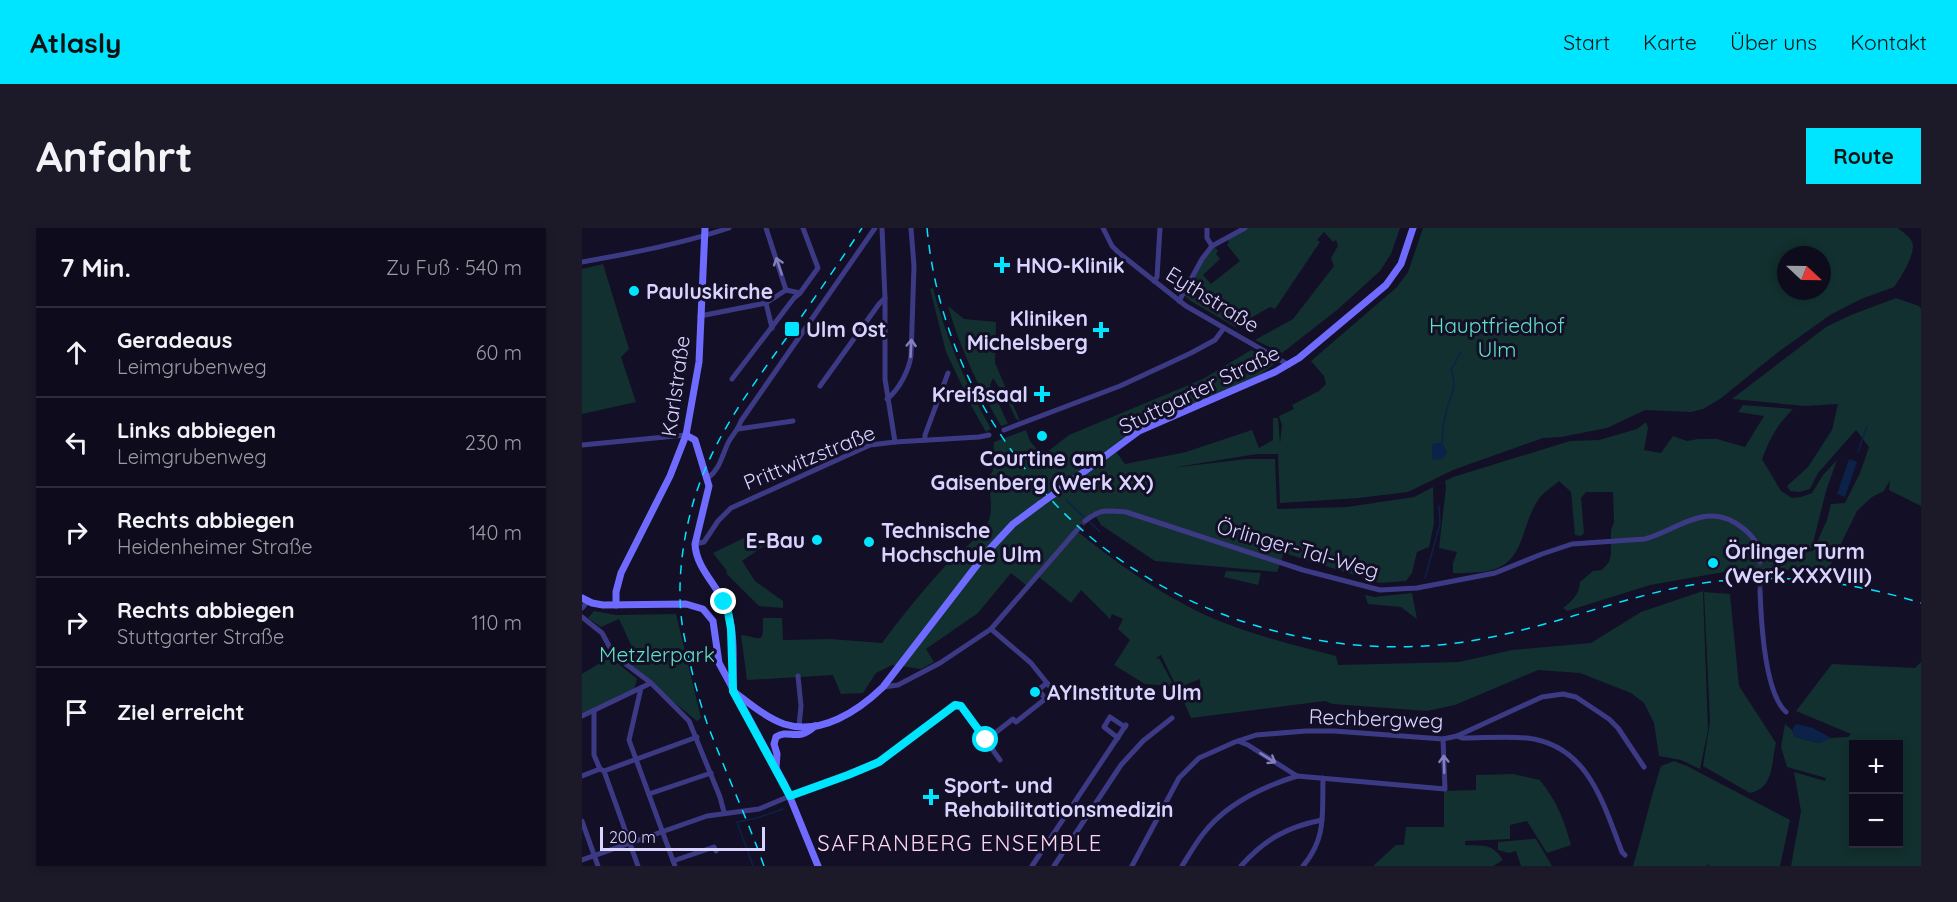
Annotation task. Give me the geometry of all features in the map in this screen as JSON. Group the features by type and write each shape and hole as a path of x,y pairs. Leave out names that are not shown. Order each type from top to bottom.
{"main road":[{"name":"Karlstraße","path":"616,605 616,592 621,573 670,476 687,435 699,362 705,228"},
{"name":"Stuttgarter Straße","path":"733,691 775,720 799,726 816,725 851,713 883,687 987,552 1013,524 1140,431 1289,365 1304,355 1386,285 1401,264 1413,228"},
{"path":"687,435 695,440 708,478 708,495 695,544 696,555 728,612 731,629 733,691"},
{"path":"585,599 597,604 672,603 695,606 703,609 710,616 714,625 719,663 790,796 818,866"},
{"path":"776,768 777,754 774,744 776,736 780,734 802,735 816,725"}],"street":[{"path":"582,262 705,237 729,228"},
{"path":"766,228 786,290"},
{"path":"732,379 818,268 803,228"},
{"path":"708,478 720,465 729,440 741,421 875,228"},
{"path":"882,228 885,379 895,442"},
{"path":"887,399 902,379 911,356 914,266 911,228"},
{"name":"Eythstraße","path":"1103,228 1112,246 1179,301 1289,365"},
{"path":"1154,281 1157,277 1160,228"},
{"path":"1207,228 1207,238 1212,246"},
{"path":"1179,301 1202,259 1212,246 1245,228"},
{"path":"700,316 766,303 786,290 800,293"},
{"path":"820,386 885,298"},
{"path":"766,303 772,328"},
{"path":"1004,430 1120,386 1215,340 1224,328"},
{"path":"925,440 948,373"},
{"path":"738,429 794,421"},
{"path":"582,445 687,435"},
{"name":"Prittwitzstraße","path":"695,544 704,542 722,515 743,501 870,445 989,435"},
{"name":"Örlinger-Tal-Weg","path":"1087,520 1095,513 1105,510 1126,512 1304,570 1380,590 1417,588 1494,573 1572,544 1645,539 1698,517 1721,518 1739,525 1751,535 1758,547 1760,561"},
{"path":"883,687 898,686 940,663 991,629 1077,530"},
{"path":"1760,590 1767,664 1780,706 1786,712"},
{"path":"582,608 585,599"},
{"path":"582,617 602,633 614,655 651,683 689,721 711,773 724,812"},
{"path":"986,740 1013,719 1016,722 1054,692 1031,663 991,629"},
{"path":"798,676 801,706 799,726"},
{"path":"582,716 651,683"},
{"path":"1046,699 1038,690 1047,683"},
{"path":"640,688 629,740 674,864 714,847 716,851"},
{"name":"Rechbergweg","path":"1132,866 1181,775 1199,758 1256,735 1334,731 1443,739 1457,736 1542,697 1563,694 1576,697 1609,719 1644,767"},
{"path":"582,860 707,816 759,809 848,775 879,762 955,705 961,706 1000,760"},
{"path":"594,710 594,755 602,770 638,866"},
{"path":"1032,866 1118,738 1126,726 1110,717 1104,727 1118,738"},
{"path":"1054,866 1121,765 1143,741 1172,718"},
{"path":"1457,736 1531,739 1558,748 1575,759 1597,790 1624,855"},
{"path":"582,776 697,737"},
{"path":"1182,866 1208,828 1244,798 1297,776 1445,789 1443,739"},
{"path":"1238,741 1297,776"},
{"path":"649,794 711,773"},
{"path":"1303,866 1317,847 1320,835 1323,778"},
{"path":"1241,866 1254,852 1277,834 1300,824 1322,820"},
{"path":"582,821 598,866"}],"green space":[{"path":"1245,228 1400,228 1391,254 1380,271 1337,310 1282,353 1255,340 1293,319 1334,266 1331,258 1338,246 1336,240 1333,242 1324,232 1317,240 1320,242 1275,309 1270,307 1235,327 1189,300 1183,294 1213,245 1220,259 1203,275 1211,284 1240,261 1227,245 1229,242 1226,237"},
{"name":"Hauptfriedhof Ulm","path":"1423,228 1898,228 1910,238 1913,246 1907,265 1894,287 1861,299 1830,315 1777,353 1720,399 1703,409 1691,412 1645,410 1607,428 1543,438 1453,470 1408,492 1359,498 1280,503 1278,454 1257,454 1171,468 1246,459 1275,459 1277,509 1347,507 1414,497 1433,487 1434,523 1429,547 1417,552 1412,573 1406,581 1380,583 1284,553 1277,572 1155,561 1101,525 1093,512 1027,586 1011,573 978,613 926,649 934,662 921,669 892,665 876,673 863,693 841,694 833,675 747,680 741,635 761,638 763,618 782,618 783,640 830,639 882,643 937,574 946,565 951,565 989,521 991,509 989,479 993,470 994,442 1026,430 1030,441 1041,454 1047,452 1069,435 1203,379 1251,350 1277,362 1261,374 1196,406 1143,425 1114,449 1125,464 1186,452 1252,430 1259,448 1273,440 1273,418 1278,418 1280,443 1282,425 1279,416 1294,409 1292,405 1319,391 1326,384 1324,376 1311,361 1397,287 1408,272"},
{"path":"603,264 629,349 621,357 636,402 582,414 582,269"},
{"path":"933,288 958,361 991,429 986,432 946,352 930,289"},
{"path":"1896,298 1919,306 1921,309 1921,506 1889,490 1890,480 1884,491 1872,497 1857,511 1826,574 1795,570 1741,569 1650,585 1567,611 1563,608 1577,594 1580,582 1593,571 1602,570 1609,562 1611,530 1614,522 1613,492 1586,492 1581,498 1584,533 1581,536 1575,535 1571,492 1559,481 1538,500 1514,555 1506,563 1496,569 1481,572 1453,573 1453,563 1457,552 1439,548 1445,481 1570,441 1599,440 1637,429 1646,422 1648,428 1644,450 1661,453 1673,436 1687,441 1717,439 1745,447 1764,416 1738,412 1743,405 1793,409 1775,432 1762,459 1781,491 1792,498 1812,493 1823,475 1837,460 1826,491 1812,547 1805,552 1813,551 1827,520 1831,504 1845,503 1860,473 1869,447 1856,430 1818,473 1810,489 1800,492 1790,491 1787,486 1808,467 1832,430 1838,404 1805,406 1732,399 1826,327"},
{"path":"948,306 964,319 996,322 995,363 1020,421 1016,419 993,378 990,385 1008,424 1001,426 971,368"},
{"path":"1078,532 1134,574 1193,609 1281,642 1336,656 1338,665 1459,662 1512,650 1591,643 1641,612 1703,591 1708,730 1700,769 1681,760 1659,756 1654,723 1644,703 1631,693 1580,673 1538,670 1455,705 1427,711 1333,704 1325,701 1191,718 1184,702 1201,697 1200,679 1177,688 1161,655 1155,659 1159,658 1173,684 1170,686 1145,684 1114,665 1130,640 1118,629 1123,619 1112,614 1110,619 1081,590 1071,603 1039,577"},
{"path":"750,535 764,539 767,544 742,561 755,581 783,601 783,608 759,606 726,573 727,571 713,553"},
{"path":"1226,571 1261,573 1258,585 1224,577"},
{"path":"1704,592 1730,594 1739,686 1776,743 1767,781 1758,790 1750,793 1703,766 1710,722"},
{"path":"1412,593 1417,619 1401,607 1368,604 1365,595 1374,597"},
{"name":"Metzlerpark","path":"594,611 616,615 676,614 701,718 697,721 618,657 631,645 619,619 601,627 588,618"},
{"path":"610,657 637,679 634,690 582,716 582,674"},
{"path":"1921,662 1921,866 1791,866 1801,811 1794,772 1825,781 1826,778 1787,767 1781,747 1785,724 1792,730 1795,737 1819,743 1831,738 1848,737 1851,734 1796,711 1832,664 1915,668"},
{"path":"1674,761 1790,820 1780,866 1711,866 1706,864 1708,866 1633,866 1661,766"},
{"path":"1513,774 1540,780 1559,811 1571,845 1547,853 1527,821 1510,825 1510,839 1465,841 1465,845 1487,846 1495,851 1503,860 1493,866 1373,866 1396,845 1404,845 1406,827 1444,827 1444,791 1476,790 1476,775"},
{"path":"1536,839 1552,866 1521,866 1516,851 1509,853 1498,850 1498,842"}],"water":[{"path":"1442,442 1447,452 1443,459 1432,460 1432,444"},
{"path":"1849,459 1857,462 1845,497 1837,494"},
{"path":"1796,724 1813,728 1831,738 1819,743 1795,737 1792,730"}],"waterway":[{"path":"1442,442 1445,416 1454,387 1451,370 1461,352"},
{"path":"1858,452 1867,426"},
{"path":"1066,500 1085,518"},
{"path":"1425,578 1440,524 1439,506"},
{"path":"1089,521 1100,532"},
{"path":"753,866 737,822 783,809"}],"tunnel":[{"path":"1077,530 1085,521"},
{"path":"1760,561 1760,590"}],"railway":[{"path":"764,866 707,723 686,646 681,616 680,587 687,525 695,495 706,468 732,417 862,228"},
{"path":"927,228 941,305 954,343 987,413 1008,446 1032,477 1058,507 1100,545 1147,577 1198,604 1251,624 1306,638 1363,646 1420,646 1500,635 1666,590 1730,580 1763,578 1827,582 1890,594 1921,603"}],"place":[{"name":"HNO-Klinik","path":"1002,265"},
{"name":"Pauluskirche","path":"634,291"},
{"name":"Ulm Ost","path":"792,329"},
{"name":"Kliniken Michelsberg","path":"1101,330"},
{"name":"Kreißsaal","path":"1042,394"},
{"name":"Courtine am Gaisenberg (Werk XX)","path":"1042,436"},
{"name":"E-Bau","path":"817,540"},
{"name":"Technische Hochschule Ulm","path":"869,542"},
{"name":"Örlinger Turm (Werk XXXVIII)","path":"1713,563"},
{"name":"AYInstitute Ulm","path":"1035,692"},
{"name":"Sport- und Rehabilitationsmedizin","path":"931,797"}],"district":[{"name":"SAFRANBERG ENSEMBLE","path":"960,843"}],"route":[{"path":"724,602 731,629 733,691 790,796 879,762 958,704 986,740"}]}
